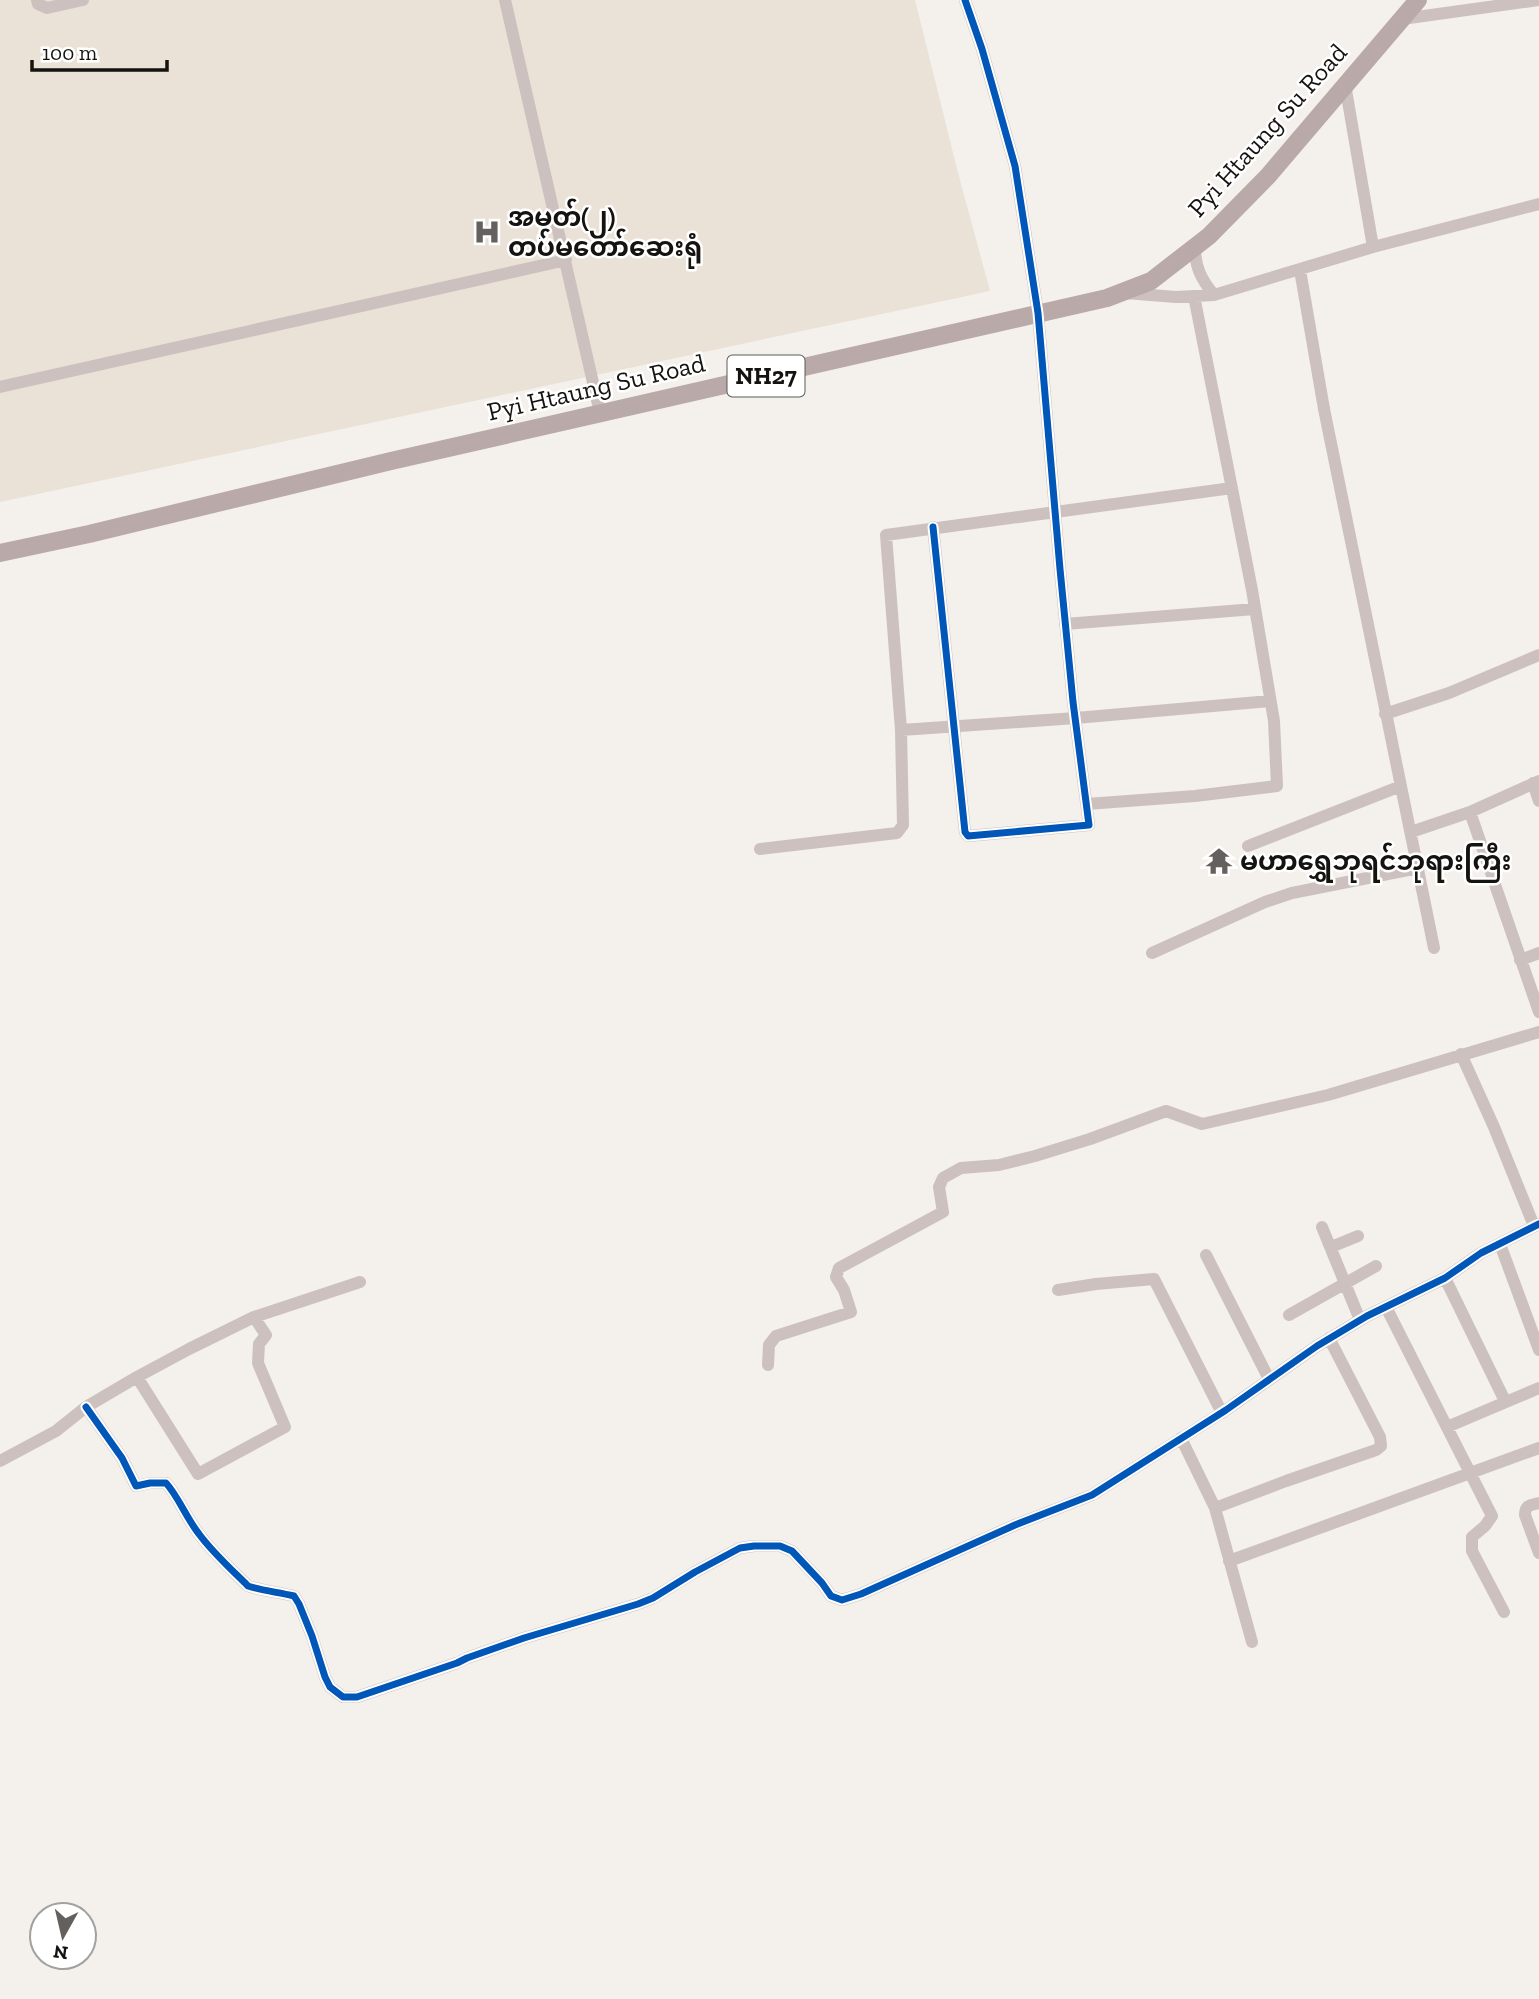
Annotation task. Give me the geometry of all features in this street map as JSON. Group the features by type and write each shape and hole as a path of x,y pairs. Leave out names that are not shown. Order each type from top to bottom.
{"highway":[{"name":"Pyi Htaung Su Road","path":"0,553 1121,293 1151,281 1209,236 1268,176 1418,0"}],"street":[{"path":"37,0 38,4 47,8 83,0"},
{"path":"505,0 600,413"},
{"path":"933,527 965,832 968,836 1089,825 1065,624 1038,313 1015,166 982,48 965,0"},
{"path":"1402,19 1539,0"},
{"path":"1345,84 1373,247"},
{"path":"1121,293 1176,297 1214,295 1373,247 1539,204"},
{"path":"1195,247 1197,269 1214,295"},
{"path":"0,387 566,260"},
{"path":"1300,270 1324,409 1434,948"},
{"path":"1087,804 1195,796 1277,786 1274,721 1194,296"},
{"path":"760,849 897,833 903,825 901,730 886,535 1232,488"},
{"path":"1065,624 1255,609"},
{"path":"1385,714 1449,693 1539,655"},
{"path":"901,730 1076,719 1270,701"},
{"path":"1411,832 1470,812 1536,782 1539,801"},
{"path":"1248,846 1401,786"},
{"path":"1470,812 1539,1012"},
{"path":"1152,953 1265,902 1292,893 1418,868"},
{"path":"1520,960 1539,953"},
{"path":"768,1365 769,1345 776,1336 851,1312 844,1290 836,1277 839,1268 943,1212 939,1187 943,1178 961,1168 999,1165 1035,1156 1166,1111 1202,1124 1328,1095 1539,1032"},
{"path":"86,1407 122,1458 136,1486 166,1483 199,1534 248,1586 294,1596 312,1636 325,1677 330,1687 343,1697 357,1697 457,1664 524,1638 638,1604 740,1548 780,1546 792,1551 831,1596 842,1600 1015,1525 1092,1495 1222,1413 1329,1338 1445,1278 1481,1253 1537,1225 1461,1055"},
{"path":"1322,1227 1360,1320"},
{"path":"1331,1247 1358,1236"},
{"path":"1500,1244 1539,1350"},
{"path":"1206,1255 1269,1379"},
{"path":"1289,1315 1376,1266"},
{"path":"1445,1278 1505,1401"},
{"path":"1058,1290 1154,1279 1222,1413"},
{"path":"0,1461 55,1431 86,1407 137,1377 254,1317 360,1282"},
{"path":"1386,1307 1492,1516 1472,1537 1472,1551 1504,1612"},
{"path":"137,1377 198,1474 285,1427 258,1363 259,1344 266,1335 254,1317"},
{"path":"1215,1508 1381,1446 1380,1437 1329,1338"},
{"path":"1447,1427 1539,1388"},
{"path":"1181,1438 1215,1508 1252,1642"},
{"path":"1229,1561 1539,1448"},
{"path":"1539,1503 1527,1506 1525,1516 1539,1553"}],"shaded area":[{"name":"အမှတ်(၂) တပ်မတော်ဆေးရုံ","path":"0,0 915,0 990,291 0,502"}],"cycle path":[{"path":"933,527 965,832 968,836 1089,825 1073,702 1038,313 1015,166 982,49 965,0"},
{"path":"86,1407 122,1458 136,1486 166,1483 204,1541 248,1586 294,1596 330,1687 343,1697 357,1697 524,1638 638,1604 740,1548 780,1546 792,1551 831,1596 842,1600 861,1594 1015,1525 1092,1495 1226,1410 1317,1346 1367,1316 1445,1278 1481,1253 1539,1224"}],"place":[{"name":"အမှတ်(၂) တပ်မတော်ဆေးရုံ","path":"487,232"},
{"name":"မဟာရွှေဘုရင်ဘုရားကြီး","path":"1219,861"}]}
